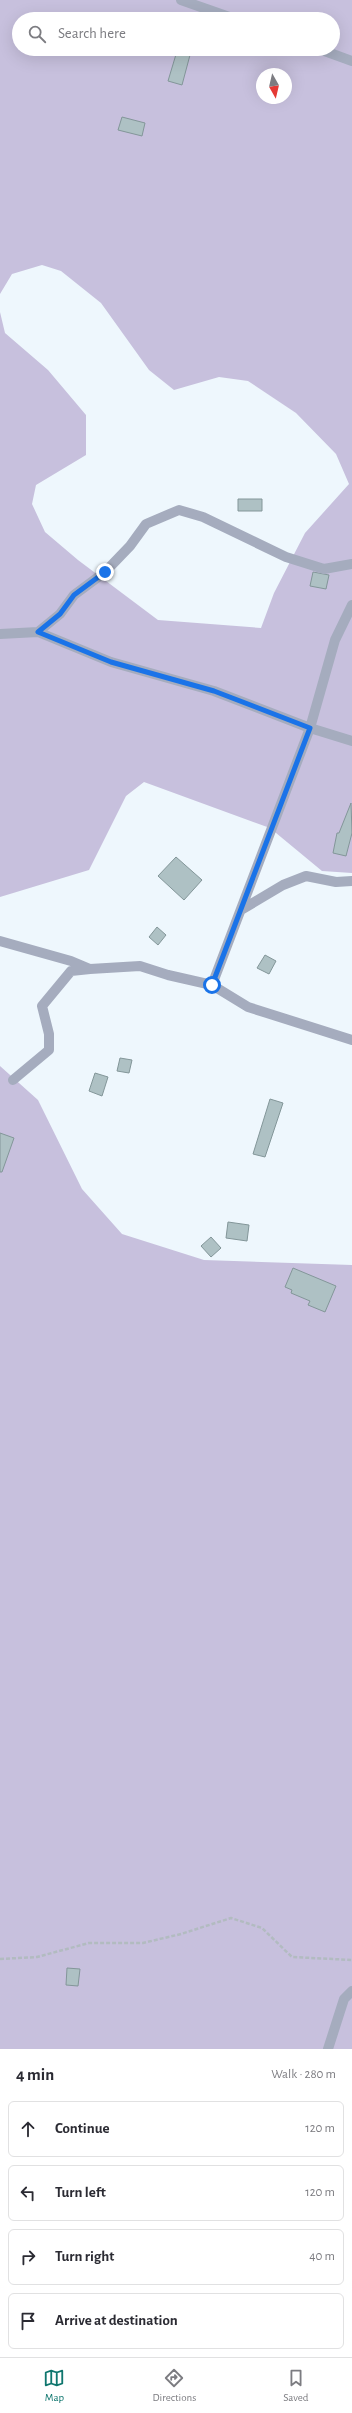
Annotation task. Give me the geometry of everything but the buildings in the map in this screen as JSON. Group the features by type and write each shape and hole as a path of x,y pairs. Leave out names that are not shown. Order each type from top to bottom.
{"street":[{"path":"181,0 215,12"},
{"path":"338,56 352,61"},
{"path":"38,632 60,614 74,595 105,572 130,546 146,524 179,510 203,517 286,558 324,569 352,564"},
{"path":"212,985 310,728 334,640 352,605"},
{"path":"0,634 38,632 111,662 214,691 310,728 352,741"},
{"path":"241,910 283,885 306,876 336,882 352,881"},
{"path":"0,941 71,961 90,969"},
{"path":"13,1080 49,1050 49,1034 42,1006 71,971 140,966 168,975 212,985 248,1008 352,1040"},
{"path":"328,2049 344,1999 352,1991"}],"path":[{"path":"0,1959 37,1956 89,1943 143,1943 180,1934 231,1918 262,1928 292,1956 352,1960"}],"shaded area":[{"path":"0,0 352,0 352,873 322,871 270,828 144,782 126,796 89,870 0,897 0,312 5,333 48,370 86,415 86,455 36,485 32,504 45,532 78,560 158,620 261,628 274,593 305,533 349,484 336,454 296,413 248,381 219,377 174,390 149,370 101,303 61,271 42,265 12,274 0,294"},
{"path":"0,1066 38,1100 82,1189 122,1234 204,1260 352,1265 352,2049 0,2049"}],"route":[{"path":"105,572 74,595 60,614 38,632 111,662 214,691 310,728 270,828 241,910 212,985"}]}
